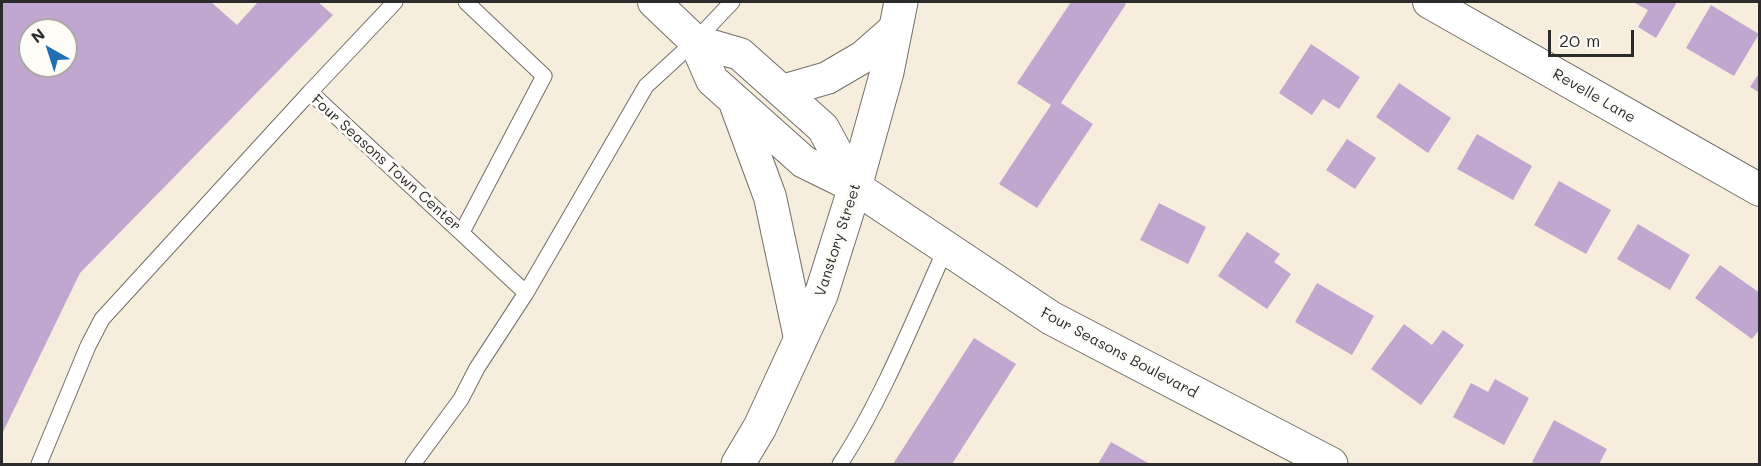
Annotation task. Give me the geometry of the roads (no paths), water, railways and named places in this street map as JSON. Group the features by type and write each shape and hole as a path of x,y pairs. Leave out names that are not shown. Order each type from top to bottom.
{"street":[{"name":"Four Seasons Boulevard","path":"654,2 695,41 712,80 804,162 855,187 1051,318 1331,465"},
{"name":"Revelle Lane","path":"1429,2 1760,190"},
{"path":"782,91 826,78 863,57 898,15"},
{"name":"Vanstory Street","path":"738,465 760,427 820,295 855,187 888,72 898,15"},
{"name":"Four Seasons Boulevard","path":"695,41 740,54 823,128 855,187"},
{"path":"735,101 770,197 800,338"}],"lane":[{"path":"310,92 395,2"},
{"path":"462,232 544,76 466,2"},
{"path":"413,465 461,399 477,368 526,293 646,86 695,41 732,2"},
{"name":"Four Seasons Town Center","path":"44,463 88,346 102,319 310,92 526,293"},
{"path":"840,465 856,440 946,248"}]}
